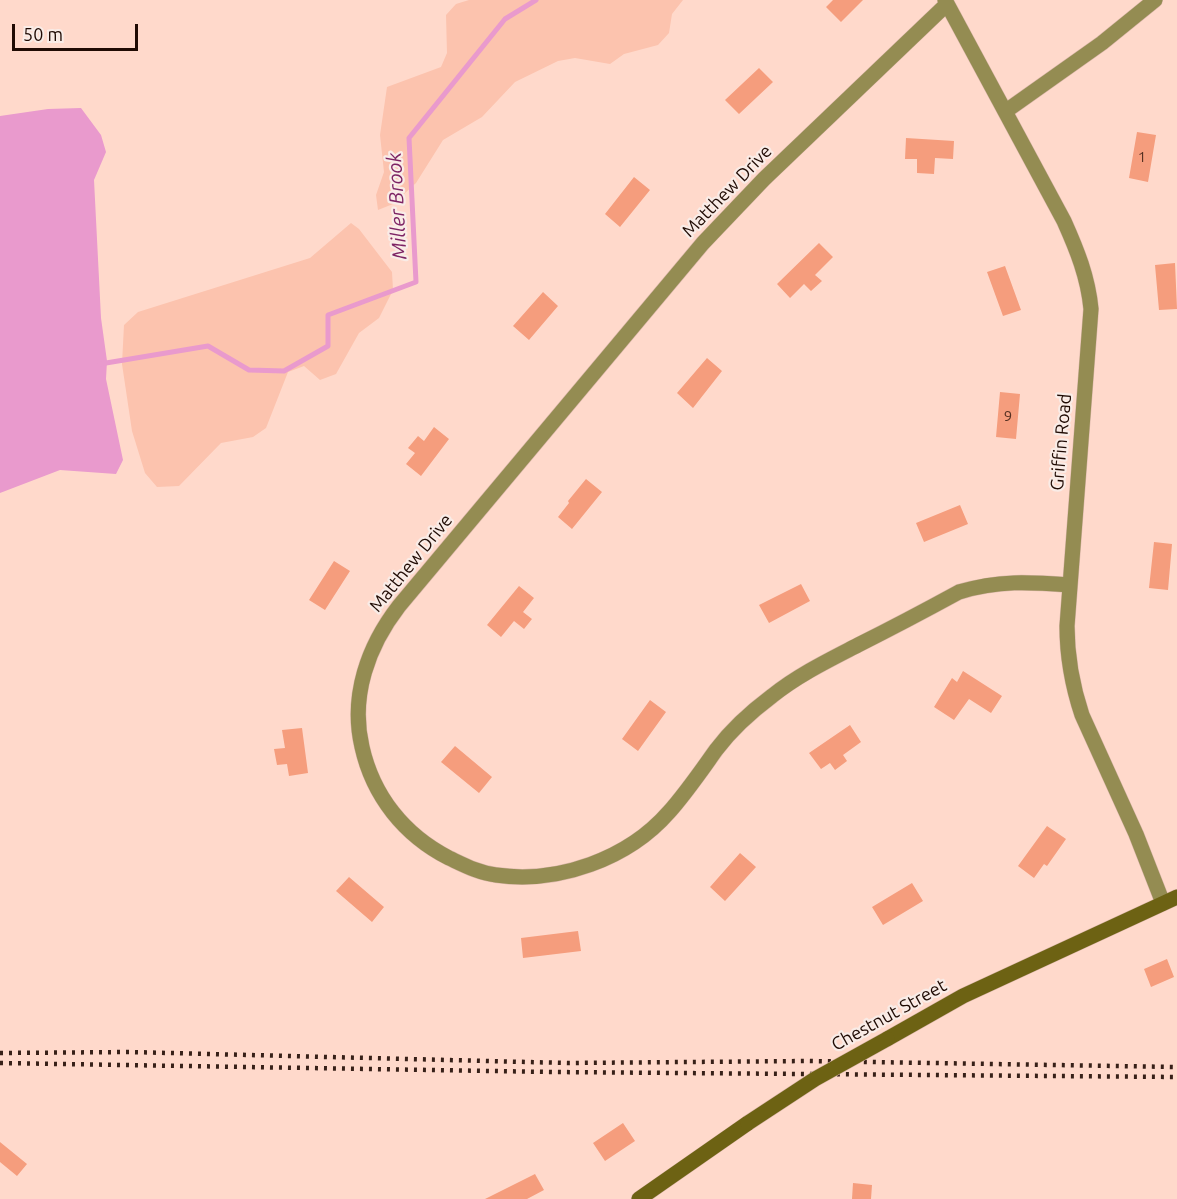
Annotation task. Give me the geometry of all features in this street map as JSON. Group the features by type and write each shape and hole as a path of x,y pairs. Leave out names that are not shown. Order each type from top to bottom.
{"main road":[{"name":"Chestnut Street","path":"639,1199 815,1079 963,996 1170,900"}],"street":[{"path":"1006,111 1102,43 1155,0"},
{"name":"Griffin Road","path":"946,2 1064,221 1089,284 1091,309 1067,651 1075,695 1082,714 1136,834 1170,900"},
{"name":"Matthew Drive","path":"946,2 764,179 710,236 638,319 387,621 371,652 363,677 358,713 362,746 370,776 378,791 399,820 424,843 466,866 496,875 533,876 558,873 624,849 647,834 669,812 718,748 737,728 771,696 799,677 960,592 1002,582 1070,585"}],"shaded area":[{"path":"469,0 683,0 672,14 669,33 658,45 624,54 610,64 575,58 558,61 515,82 482,117 443,140 416,183 393,204 378,210 376,195 384,172 380,135 387,87 441,67 447,53 446,15 456,4"},
{"path":"81,108 101,135 106,152 94,180 101,318 107,361 106,379 123,460 116,474 60,470 0,493 0,116 48,109"},
{"path":"351,223 359,229 392,272 393,290 379,318 359,333 336,374 320,380 304,366 288,372 266,428 253,437 221,443 179,486 157,487 145,473 132,431 122,364 124,325 138,312 310,258"}],"building":[{"path":"833,0 863,0 841,22 826,7"},
{"path":"759,68 773,82 739,114 725,100"},
{"path":"1137,132 1156,135 1148,182 1129,178"},
{"path":"906,138 954,141 953,159 935,158 934,174 917,173 917,159 905,159"},
{"path":"634,177 650,190 620,227 605,214"},
{"path":"819,243 833,257 815,275 822,281 811,291 804,284 790,298 777,284"},
{"path":"1175,263 1177,309 1159,310 1155,265"},
{"path":"1005,266 1021,310 1003,316 987,272"},
{"path":"543,292 558,306 529,340 513,326"},
{"path":"707,358 722,371 693,408 677,393"},
{"path":"1000,392 1020,394 1016,439 996,437"},
{"path":"434,427 449,439 421,476 406,464 415,453 408,448 418,436 424,441"},
{"path":"586,479 602,492 572,529 558,517"},
{"path":"960,505 968,524 924,542 916,523"},
{"path":"1154,542 1172,544 1168,590 1149,588"},
{"path":"334,561 350,571 325,610 309,600"},
{"path":"801,584 810,601 769,623 759,605"},
{"path":"519,586 534,598 523,612 532,619 524,629 514,621 501,637 487,625"},
{"path":"963,671 1002,696 991,713 969,699 954,720 934,707 952,678 957,682"},
{"path":"650,700 666,712 638,751 622,739"},
{"path":"850,725 861,742 843,755 847,761 835,770 830,763 821,769 809,753"},
{"path":"302,728 308,773 289,776 287,764 277,765 274,749 285,748 282,730"},
{"path":"455,746 492,777 479,793 441,762"},
{"path":"1047,826 1066,839 1047,866 1044,864 1034,878 1018,866"},
{"path":"740,853 756,867 725,901 710,887"},
{"path":"349,877 384,907 372,922 336,891"},
{"path":"912,883 923,901 883,925 872,907"},
{"path":"578,931 581,951 523,958 521,938"},
{"path":"1167,959 1174,977 1151,987 1144,969"},
{"path":"623,1123 635,1141 605,1161 593,1143"},
{"path":"0,1142 27,1164 17,1176 0,1162"},
{"path":"535,1174 544,1190 527,1199 485,1199"},
{"path":"853,1183 872,1185 871,1199 852,1199"}],"waterway":[{"name":"Miller Brook","path":"100,364 208,346 249,370 284,371 328,346 328,315 416,282 409,138 505,19 536,0"}],"railway":[{"path":"0,1053 130,1052 567,1063 809,1061 1177,1067"},
{"path":"0,1063 554,1072 1177,1077"}]}
